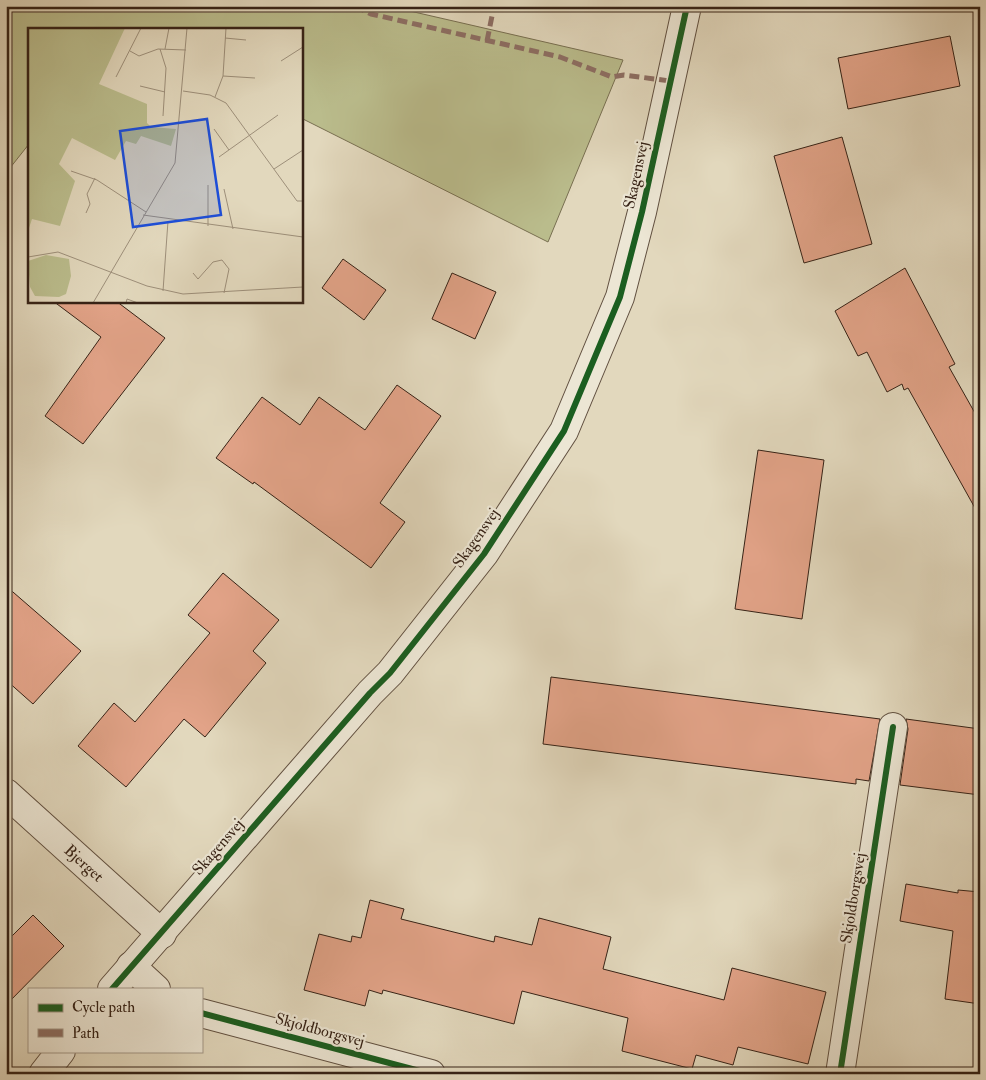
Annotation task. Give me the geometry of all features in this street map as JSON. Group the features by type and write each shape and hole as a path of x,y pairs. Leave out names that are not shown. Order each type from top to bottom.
{"street":[{"name":"Skagensvej","path":"113,988 162,934 370,693 390,674 484,554 564,431 620,298 642,212 687,6"},
{"name":"Skjoldborgsvej","path":"840,1074 893,727"},
{"name":"Bjerget","path":"6,792 162,934"},
{"path":"131,966 155,988"},
{"name":"Skjoldborgsvej","path":"202,1013 393,1069 431,1074"},
{"path":"43,1074 60,1052"}],"green space":[{"path":"6,6 388,6 623,60 548,242 302,119 302,28 28,28 28,145 6,173"}],"building":[{"path":"950,36 960,86 848,109 838,58"},
{"path":"842,137 872,244 804,263 774,156"},
{"path":"343,259 386,290 364,320 322,288"},
{"path":"905,268 955,364 949,367 980,422 980,517 908,388 904,390 902,384 887,392 867,352 858,356 835,311"},
{"path":"452,273 496,292 475,339 432,319"},
{"path":"54,302 117,302 165,338 83,444 45,416 101,337"},
{"path":"397,385 441,416 380,503 405,522 371,568 254,482 253,484 216,458 262,397 300,425 319,397 365,430"},
{"path":"758,450 824,460 802,619 735,609"},
{"path":"223,573 279,620 253,651 266,663 205,737 184,719 126,787 78,746 114,703 135,722 210,633 188,615"},
{"path":"6,586 81,651 33,704 6,680"},
{"path":"551,677 880,719 869,781 856,779 856,784 543,744"},
{"path":"906,719 980,729 980,795 900,785 908,729"},
{"path":"906,884 958,893 958,890 980,892 980,1004 945,999 953,931 900,921"},
{"path":"370,900 404,909 401,919 494,942 495,936 532,945 539,918 611,937 603,969 724,1000 732,968 826,992 808,1064 738,1047 733,1065 696,1055 692,1069 622,1051 628,1018 522,991 514,1024 383,990 382,994 369,990 365,1006 304,990 319,934 351,942 352,936 361,938"},
{"path":"33,915 64,946 6,1005 6,942"}],"marked path":[{"path":"355,6 371,14 560,57 612,77 624,75 670,81"},
{"path":"487,41 494,6"}],"cycle path":[{"path":"113,988 370,693 390,673 484,554 564,431 620,297 642,212 687,6"},
{"path":"840,1074 893,727"},
{"path":"202,1013 431,1074"}]}
